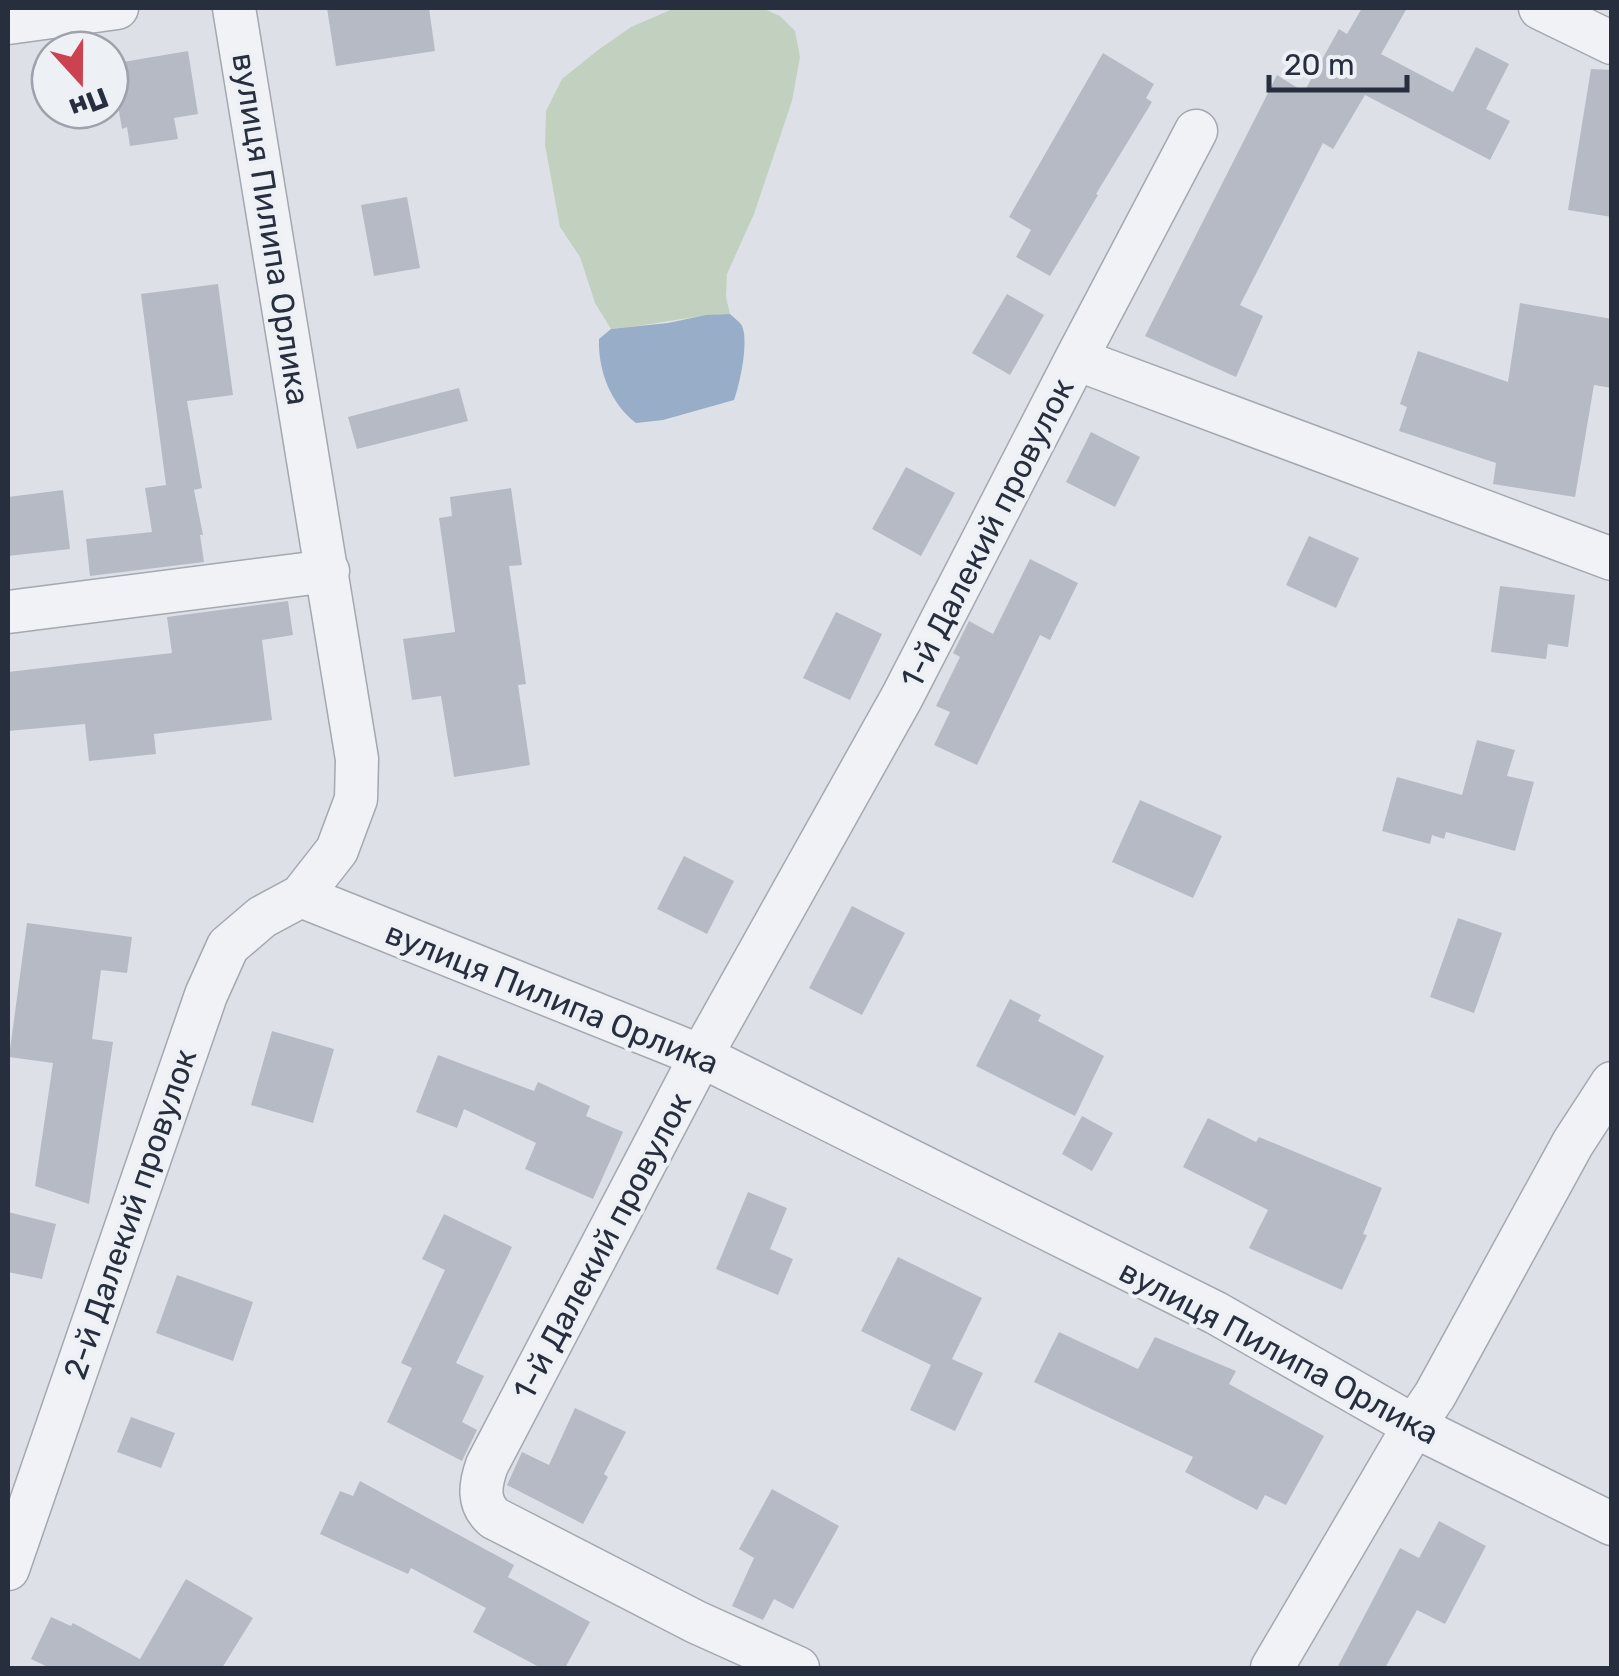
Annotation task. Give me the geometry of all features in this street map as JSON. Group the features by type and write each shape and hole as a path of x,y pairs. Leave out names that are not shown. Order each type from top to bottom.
{"street":[{"path":"8,23 117,8"},
{"name":"вулиця Пилипа Орлика","path":"234,8 357,759 356,799 337,850 301,896 701,1056 1216,1314 1414,1426 1612,1524"},
{"path":"1540,8 1612,43"},
{"name":"1-й Далекий провулок","path":"798,1668 696,1622 494,1518 484,1510 481,1481 701,1056 902,697 1196,131"},
{"name":"1-й Далекий провулок","path":"1076,359 1612,559"},
{"path":"8,612 328,572"},
{"name":"2-й Далекий провулок","path":"8,1568 206,995 228,946 262,917 301,896"},
{"path":"1272,1668 1434,1396 1573,1143 1611,1085"}],"green space":[{"path":"675,8 762,8 780,16 795,31 800,57 792,101 754,214 727,274 730,314 611,329 595,303 580,257 560,227 545,145 546,111 562,79 598,50 631,27"}],"water":[{"path":"730,314 742,326 745,342 734,400 663,420 636,423 627,415 608,386 599,339 611,329"}],"building":[{"path":"327,8 429,8 435,51 336,66"},
{"path":"1362,8 1407,8 1381,54 1453,92 1476,47 1509,64 1486,109 1510,121 1490,160 1365,95 1333,149 1323,143 1240,305 1263,316 1236,377 1145,336 1277,75 1304,92 1339,29 1347,34"},
{"path":"188,51 198,114 174,118 178,139 130,146 130,61"},
{"path":"1103,53 1154,84 1146,98 1152,102 1050,276 1016,257 1031,230 1009,217"},
{"path":"1591,69 1612,70 1612,217 1568,210"},
{"path":"407,197 420,268 374,276 361,205"},
{"path":"218,284 233,395 187,401 202,488 194,490 204,562 90,576 86,539 152,532 145,488 166,485 141,294"},
{"path":"1007,294 1044,315 1010,375 972,353"},
{"path":"1520,303 1612,319 1612,388 1594,385 1575,497 1493,484 1496,463 1399,431 1407,407 1400,404 1418,351 1508,382"},
{"path":"459,388 468,421 357,449 348,417"},
{"path":"1091,432 1140,457 1115,507 1066,482"},
{"path":"906,467 955,493 921,556 872,529"},
{"path":"511,488 522,565 509,566 526,684 518,685 530,765 454,777 441,696 412,700 403,639 455,632 439,518 452,516 450,497"},
{"path":"63,490 70,549 8,556 8,497"},
{"path":"1309,536 1359,558 1336,608 1286,585"},
{"path":"1030,559 1078,583 1050,640 1040,635 977,765 934,745 950,712 936,706 960,657 953,653 969,621 993,634"},
{"path":"1500,586 1575,595 1568,647 1548,644 1546,659 1491,652"},
{"path":"288,601 293,635 262,640 272,720 154,734 156,754 89,761 85,724 8,731 8,672 172,653 167,617"},
{"path":"836,612 882,634 850,700 803,678"},
{"path":"1477,740 1515,750 1507,776 1534,782 1515,851 1446,832 1444,839 1432,835 1430,844 1382,831 1397,777 1462,795"},
{"path":"1140,800 1222,836 1193,898 1112,862"},
{"path":"684,856 734,881 707,934 657,909"},
{"path":"852,906 905,933 862,1015 809,988"},
{"path":"1458,918 1502,933 1474,1013 1430,997"},
{"path":"27,923 132,937 127,973 101,970 92,1039 113,1042 89,1204 35,1186 53,1063 9,1057"},
{"path":"1010,999 1041,1015 1038,1021 1104,1056 1075,1116 976,1066"},
{"path":"272,1031 334,1049 313,1123 251,1105"},
{"path":"438,1055 534,1091 538,1082 590,1106 586,1116 623,1132 593,1199 525,1169 536,1143 464,1109 457,1128 416,1112"},
{"path":"1082,1116 1113,1133 1092,1171 1062,1154"},
{"path":"1208,1118 1256,1142 1259,1137 1382,1188 1363,1234 1367,1235 1342,1290 1249,1248 1268,1210 1183,1167"},
{"path":"748,1192 787,1208 770,1249 793,1259 778,1295 716,1269"},
{"path":"8,1212 56,1224 42,1279 8,1272"},
{"path":"444,1214 512,1247 456,1363 484,1376 462,1422 477,1430 462,1461 387,1422 412,1368 401,1363 445,1270 422,1259"},
{"path":"898,1257 982,1298 952,1359 983,1373 955,1431 910,1410 931,1365 861,1331"},
{"path":"177,1275 253,1302 233,1361 156,1333"},
{"path":"1059,1332 1138,1369 1155,1337 1236,1371 1229,1384 1324,1436 1286,1505 1265,1495 1257,1510 1185,1472 1193,1457 1034,1382"},
{"path":"575,1408 626,1432 583,1524 507,1485 522,1452 549,1465"},
{"path":"131,1417 175,1433 161,1468 117,1452"},
{"path":"360,1481 514,1565 508,1577 590,1622 565,1668 541,1668 473,1632 486,1608 411,1568 408,1574 320,1534 340,1491 353,1496"},
{"path":"772,1489 839,1526 793,1609 774,1599 763,1620 732,1606 754,1558 739,1549"},
{"path":"1439,1521 1486,1546 1445,1624 1417,1610 1385,1668 1337,1668 1400,1548 1419,1558"},
{"path":"186,1579 253,1618 222,1668 50,1668 31,1659 51,1617 71,1626 73,1623 140,1659"}]}
